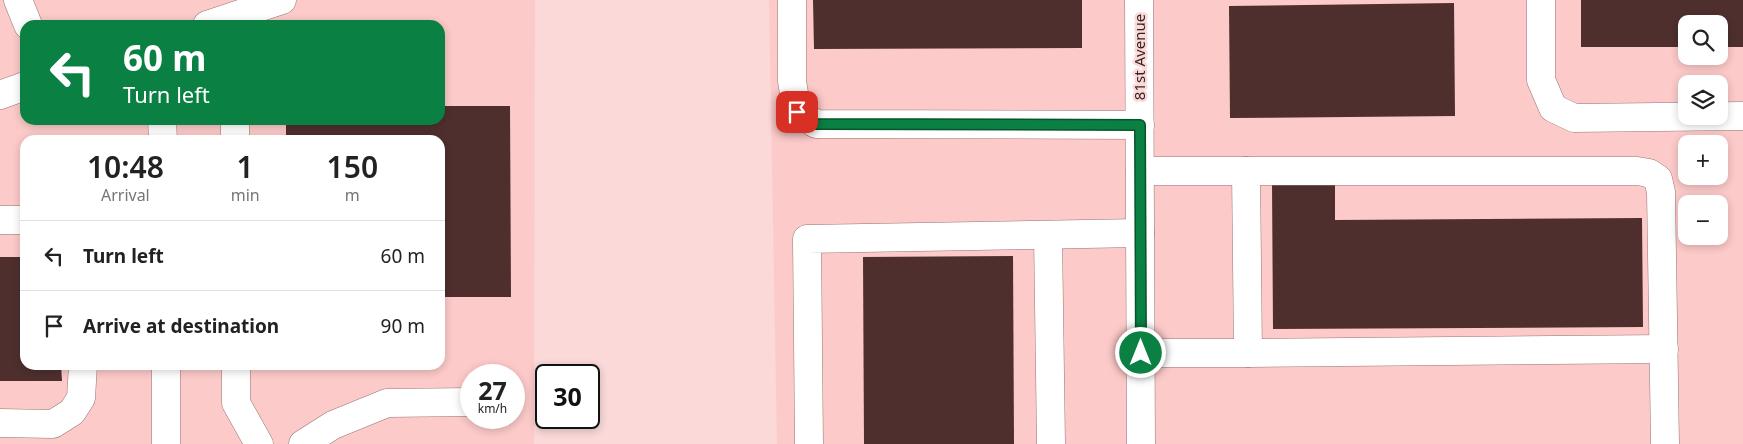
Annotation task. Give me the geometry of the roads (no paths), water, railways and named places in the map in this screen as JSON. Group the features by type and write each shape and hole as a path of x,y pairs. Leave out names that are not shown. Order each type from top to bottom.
{"street":[{"path":"18,0 26,20"},
{"path":"222,20 282,0"},
{"path":"792,0 792,81 797,112 816,124 1140,125"},
{"name":"81st Avenue","path":"1140,0 1141,444"},
{"path":"1541,0 1541,80 1553,108 1574,118 1743,116"},
{"path":"0,95 20,88"},
{"path":"1140,171 1637,171 1649,173 1658,179 1661,192 1665,444"},
{"path":"1246,171 1248,353"},
{"path":"0,220 20,220"},
{"path":"809,444 808,239 1140,233"},
{"path":"1048,234 1051,444"},
{"path":"1141,353 1664,349"},
{"path":"0,424 53,434 81,398 83,370"},
{"path":"166,370 166,444"},
{"path":"236,370 236,403 259,444"},
{"path":"303,444 333,425 387,403 460,402"}]}
